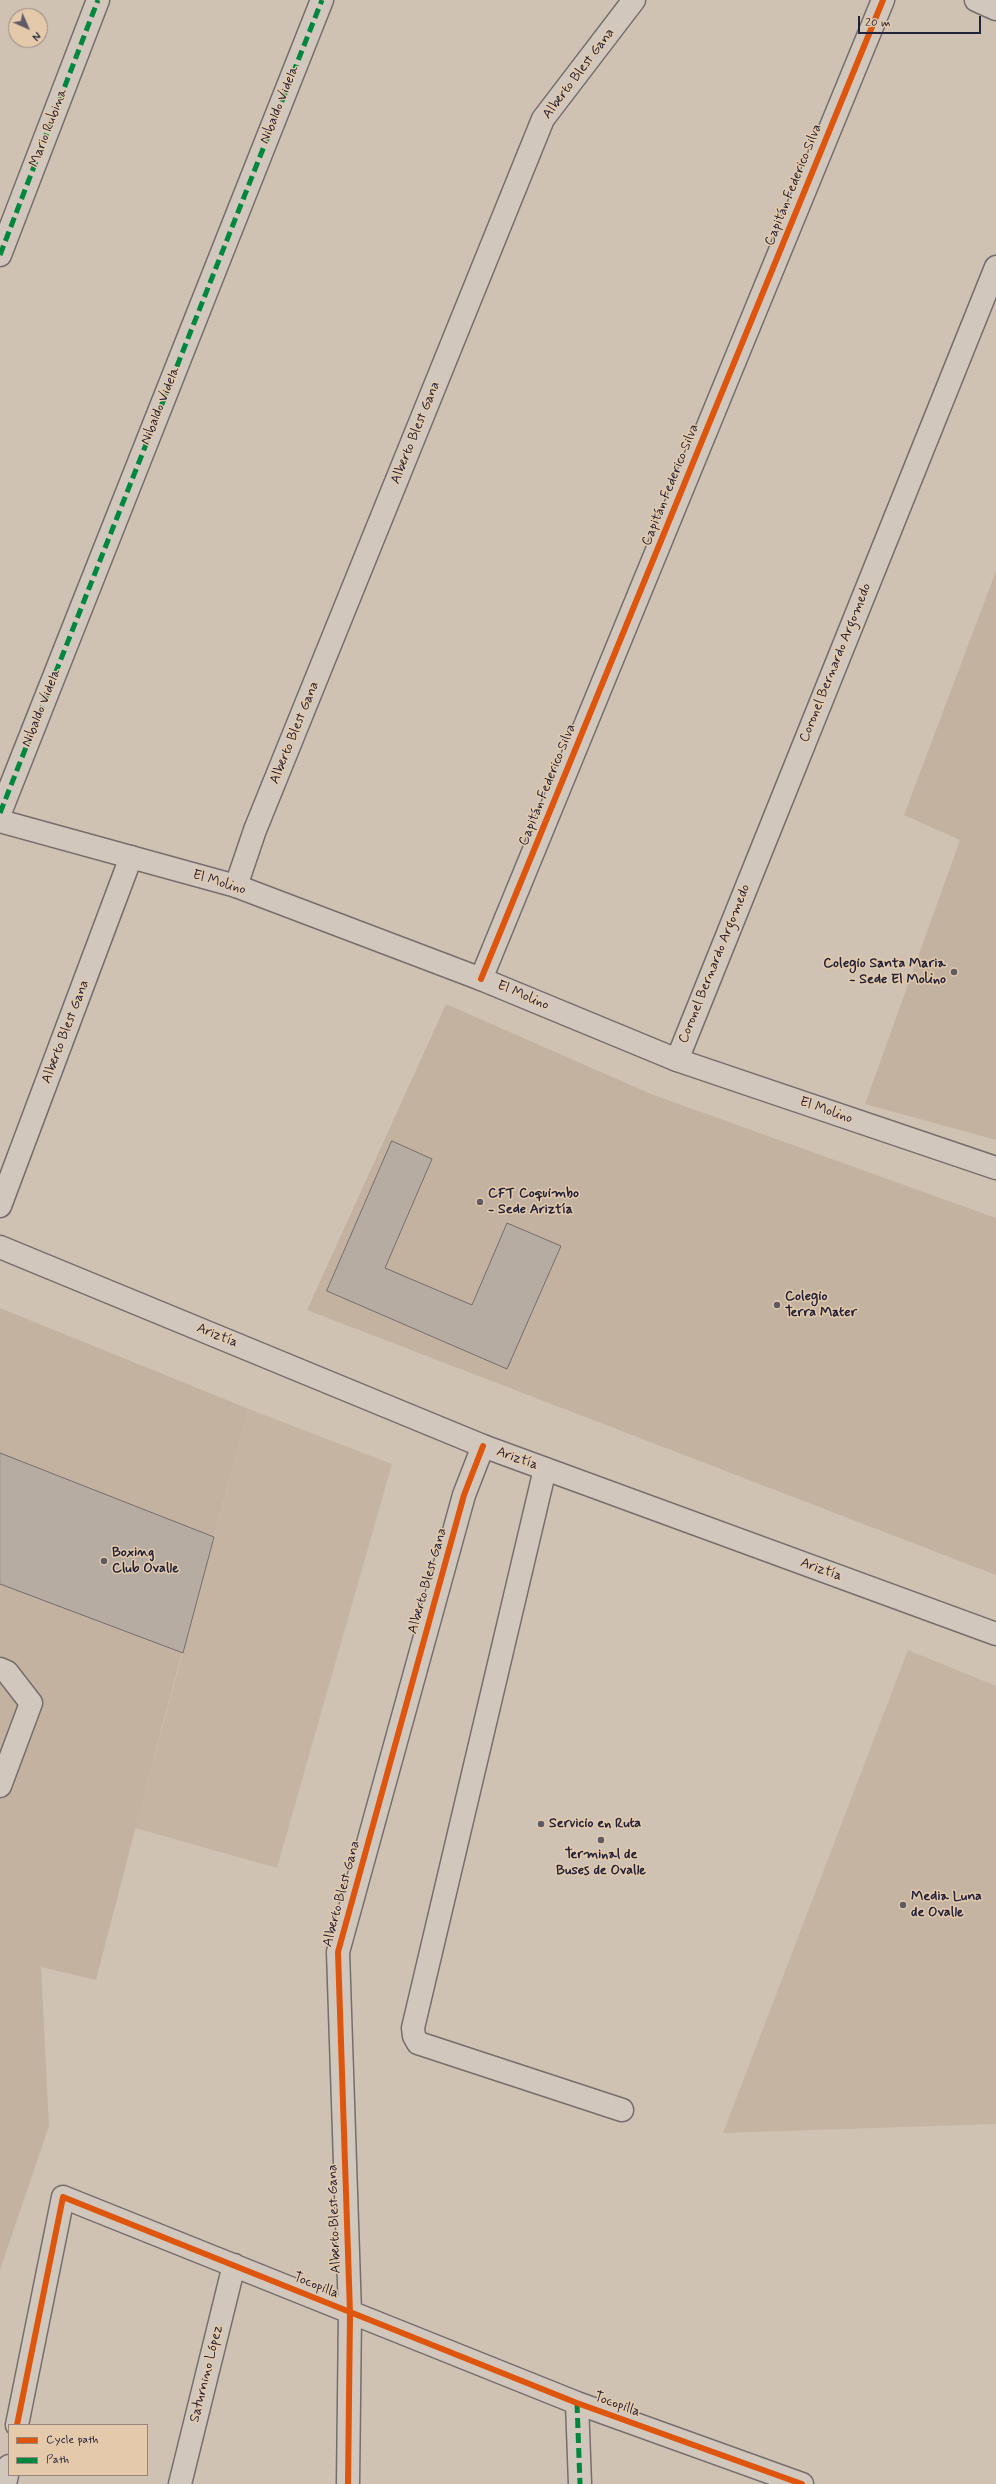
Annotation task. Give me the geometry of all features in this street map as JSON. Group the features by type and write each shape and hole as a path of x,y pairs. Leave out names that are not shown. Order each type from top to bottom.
{"street":[{"name":"Mario Rubina","path":"0,255 98,0"},
{"name":"Nibaldo Videla","path":"0,813 322,0"},
{"name":"Alberto Blest Gana","path":"236,886 256,830 543,119 634,0"},
{"name":"Capitán Federico Silva","path":"481,979 883,0"},
{"path":"976,0 996,9"},
{"name":"Coronel Bernardo Argomedo","path":"677,1060 996,267"},
{"name":"El Molino","path":"0,821 236,886 481,979 677,1060 996,1168"},
{"name":"Alberto Blest Gana","path":"0,1206 131,857"},
{"name":"Ariztía","path":"0,1246 483,1446 996,1634"},
{"name":"Alberto Blest Gana","path":"348,2484 350,2313 338,1952 464,1495 483,1446"},
{"path":"545,1469 413,2028 414,2036 418,2043 622,2110"},
{"path":"0,1669 7,1672 31,1703 0,1786"},
{"name":"Tocopilla","path":"17,2424 63,2196 350,2313 577,2403 802,2484"},
{"name":"Saturnino López","path":"180,2484 234,2265"},
{"path":"577,2403 580,2484"},
{"path":"6,2484 8,2472"}],"shaded area":[{"name":"Colegio Santa Maria - Sede El Molino","path":"996,571 996,1140 865,1104 960,840 904,815"},
{"name":"Colegio Terra Mater","path":"446,1004 651,1094 996,1218 996,1575 307,1310"},
{"path":"0,1308 249,1409 165,1715 96,1980 41,1967 49,2126 0,2270"},
{"path":"249,1409 392,1464 277,1868 135,1828"},
{"name":"Media Luna de Ovalle","path":"908,1650 996,1686 996,2124 723,2133"}],"building":[{"path":"392,1141 432,1159 385,1268 472,1305 507,1223 561,1246 507,1369 327,1291"},
{"name":"Boxing Club Ovalle","path":"0,1453 214,1537 183,1653 0,1584"}],"marked path":[{"path":"0,255 98,0"},
{"path":"0,813 322,0"},
{"path":"577,2403 580,2484"}],"cycle path":[{"path":"481,979 883,0"},
{"path":"348,2484 350,2313 338,1952 464,1495 483,1446"},
{"path":"17,2424 63,2197 577,2403 802,2484"}],"place":[{"name":"Colegio Santa Maria - Sede El Molino","path":"954,972"},
{"name":"CFT Coquimbo - Sede Ariztía","path":"480,1202"},
{"name":"Colegio Terra Mater","path":"777,1305"},
{"name":"Boxing Club Ovalle","path":"104,1561"},
{"name":"Servicio en Ruta","path":"541,1824"},
{"name":"Terminal de Buses de Ovalle","path":"601,1840"},
{"name":"Media Luna de Ovalle","path":"903,1905"}]}
